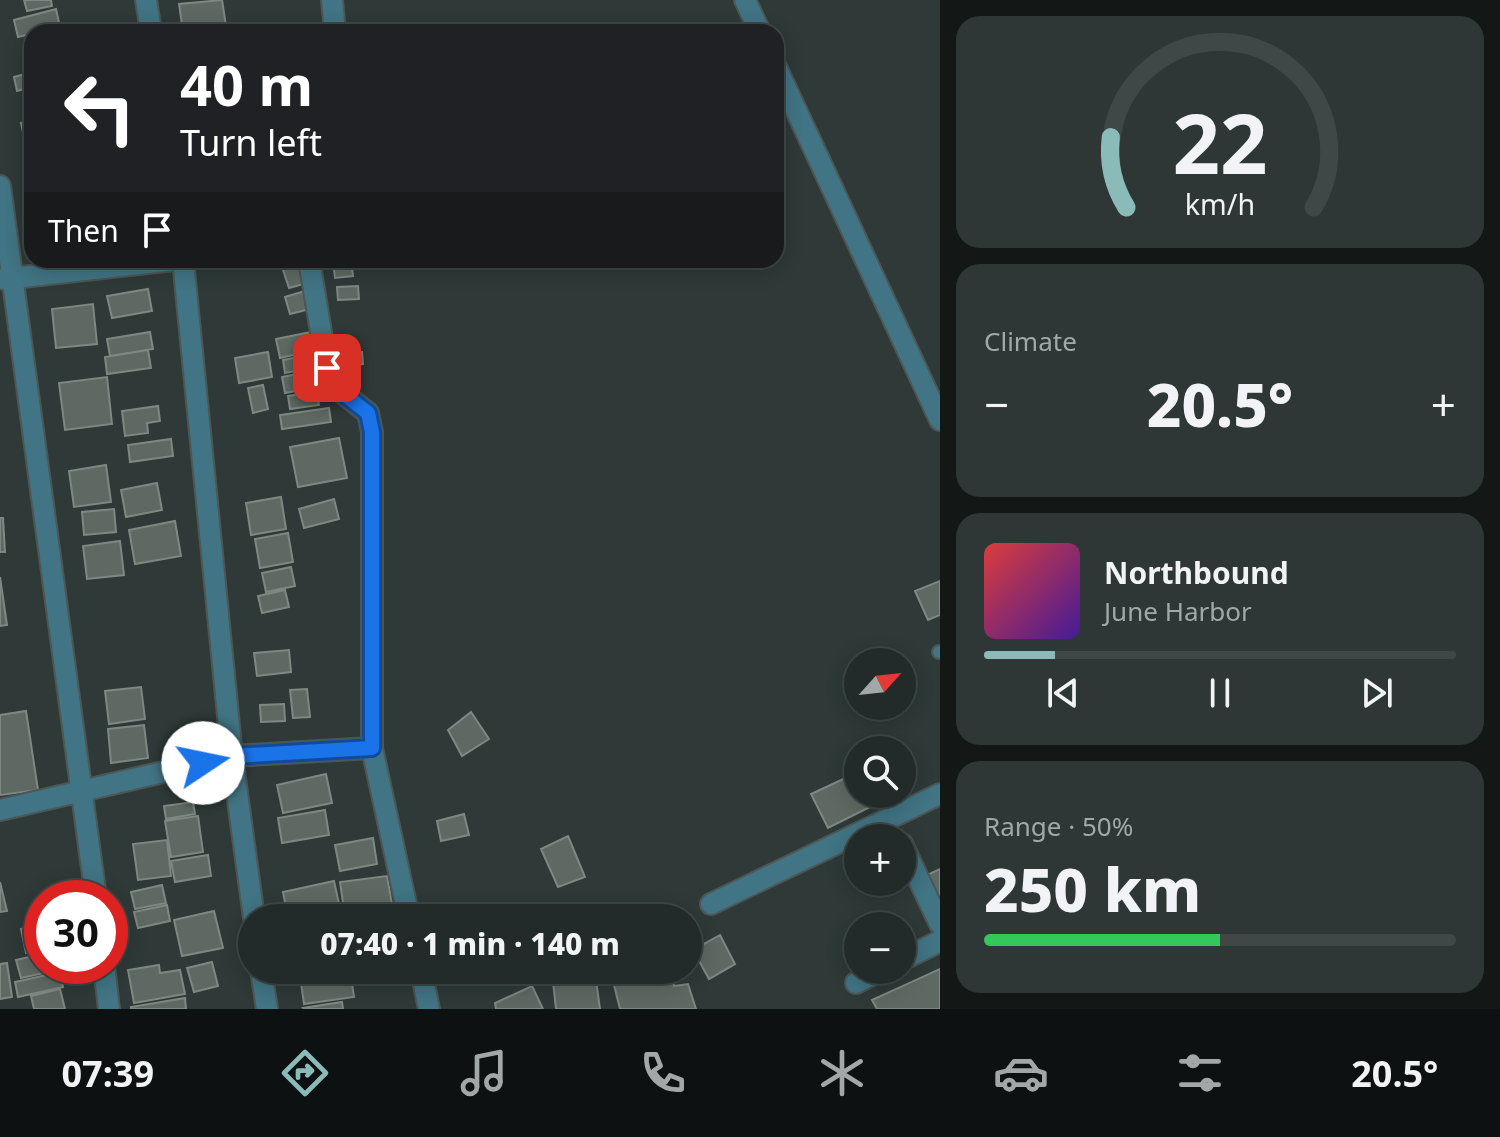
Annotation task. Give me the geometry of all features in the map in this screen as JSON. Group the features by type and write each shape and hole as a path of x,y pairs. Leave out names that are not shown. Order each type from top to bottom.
{"street":[{"path":"146,0 150,24"},
{"path":"332,0 334,24"},
{"path":"745,0 756,24"},
{"path":"784,84 940,420"},
{"path":"0,186 7,278 94,880"},
{"path":"7,278 100,268"},
{"path":"184,268 232,756 252,904"},
{"path":"310,268 327,368 344,394 368,413 372,432 372,748 406,904"},
{"path":"0,810 232,756 372,748"},
{"path":"711,904 940,794"},
{"path":"889,818 892,824"},
{"path":"916,873 940,924"},
{"path":"916,953 940,941"},
{"path":"106,984 109,1009"},
{"path":"263,984 267,1009"},
{"path":"424,984 429,1009"}],"building":[{"path":"24,0 51,0 52,6 27,11"},
{"path":"222,0 226,24 182,24 179,4"},
{"path":"56,9 59,24 24,24 24,36 18,37 14,20"},
{"path":"24,74 24,89 17,91 14,77"},
{"path":"302,268 307,283 289,288 283,270"},
{"path":"334,268 352,268 353,276 335,278"},
{"path":"358,286 359,299 338,300 337,287"},
{"path":"148,289 152,311 112,318 107,296"},
{"path":"305,291 310,309 290,314 285,297"},
{"path":"93,304 97,344 56,348 52,309"},
{"path":"150,332 153,349 110,356 107,339"},
{"path":"311,332 315,350 280,358 276,339"},
{"path":"148,350 151,368 107,374 105,357"},
{"path":"268,352 272,377 239,383 235,358"},
{"path":"362,352 363,364 343,366 342,353"},
{"path":"318,353 320,366 285,373 283,360"},
{"path":"318,370 321,386 285,393 282,377"},
{"path":"107,377 112,424 65,430 59,383"},
{"path":"263,385 268,409 253,413 248,388"},
{"path":"316,391 319,405 290,409 288,396"},
{"path":"158,406 160,421 147,423 148,433 125,436 122,411"},
{"path":"329,408 331,422 282,429 280,415"},
{"path":"339,438 347,478 298,487 290,447"},
{"path":"171,439 173,456 130,462 128,445"},
{"path":"106,465 111,502 74,507 69,471"},
{"path":"157,483 162,510 126,517 121,490"},
{"path":"281,497 286,529 251,535 246,503"},
{"path":"334,499 339,519 304,528 299,509"},
{"path":"114,509 116,532 84,535 82,512"},
{"path":"0,518 3,518 5,552 0,552"},
{"path":"175,521 181,556 135,564 129,530"},
{"path":"288,533 293,562 260,568 255,539"},
{"path":"120,541 124,575 87,579 83,546"},
{"path":"291,567 295,586 266,592 262,573"},
{"path":"0,577 7,625 0,626"},
{"path":"940,581 940,615 928,620 915,591"},
{"path":"285,590 289,607 262,613 258,596"},
{"path":"289,650 291,672 257,676 254,653"},
{"path":"141,687 145,719 109,724 105,691"},
{"path":"307,689 310,717 293,718 290,690"},
{"path":"284,704 285,721 261,722 260,705"},
{"path":"26,711 38,790 0,795 0,715"},
{"path":"471,712 489,739 462,756 448,730"},
{"path":"144,725 148,758 111,763 108,729"},
{"path":"326,774 332,803 283,813 277,785"},
{"path":"844,779 844,808 868,808 828,828 811,794"},
{"path":"193,802 195,814 166,819 164,806"},
{"path":"325,810 329,835 282,843 278,818"},
{"path":"464,814 469,835 441,841 437,821"},
{"path":"198,816 203,852 171,857 165,821"},
{"path":"568,836 585,877 558,887 541,849"},
{"path":"373,838 377,864 340,871 335,845"},
{"path":"167,840 171,876 138,880 133,844"},
{"path":"208,855 211,876 175,882 171,861"},
{"path":"940,869 940,908 925,876"},
{"path":"387,876 392,904 343,904 340,882"},
{"path":"334,881 339,904 285,904 283,892"},
{"path":"0,882 7,911 0,912"},
{"path":"162,885 166,903 135,909 131,892"},
{"path":"167,905 170,921 138,928 134,912"},
{"path":"214,911 223,948 182,956 174,920"},
{"path":"720,935 735,964 709,979 702,966 702,945"},
{"path":"24,958 24,977 21,978 16,960"},
{"path":"212,962 218,986 194,992 187,968"},
{"path":"7,963 12,997 0,999 0,964"},
{"path":"159,965 160,973 180,970 185,994 134,1003 128,970"},
{"path":"940,969 940,1009 877,1009 872,1000 907,984 916,984 916,980"},
{"path":"15,982 62,984 63,987 18,997"},
{"path":"301,984 352,984 354,997 304,1004"},
{"path":"553,984 597,984 600,1009 556,1009"},
{"path":"614,984 688,984 696,1009 620,1009"},
{"path":"532,986 543,1009 496,1009 495,1003"},
{"path":"60,989 65,1009 34,1009 31,996"},
{"path":"185,998 186,1009 131,1009 131,1007"},
{"path":"342,1002 343,1009 303,1008"}],"route":[{"path":"203,763 232,756 372,748 372,432 368,413 344,394 327,368"}]}
